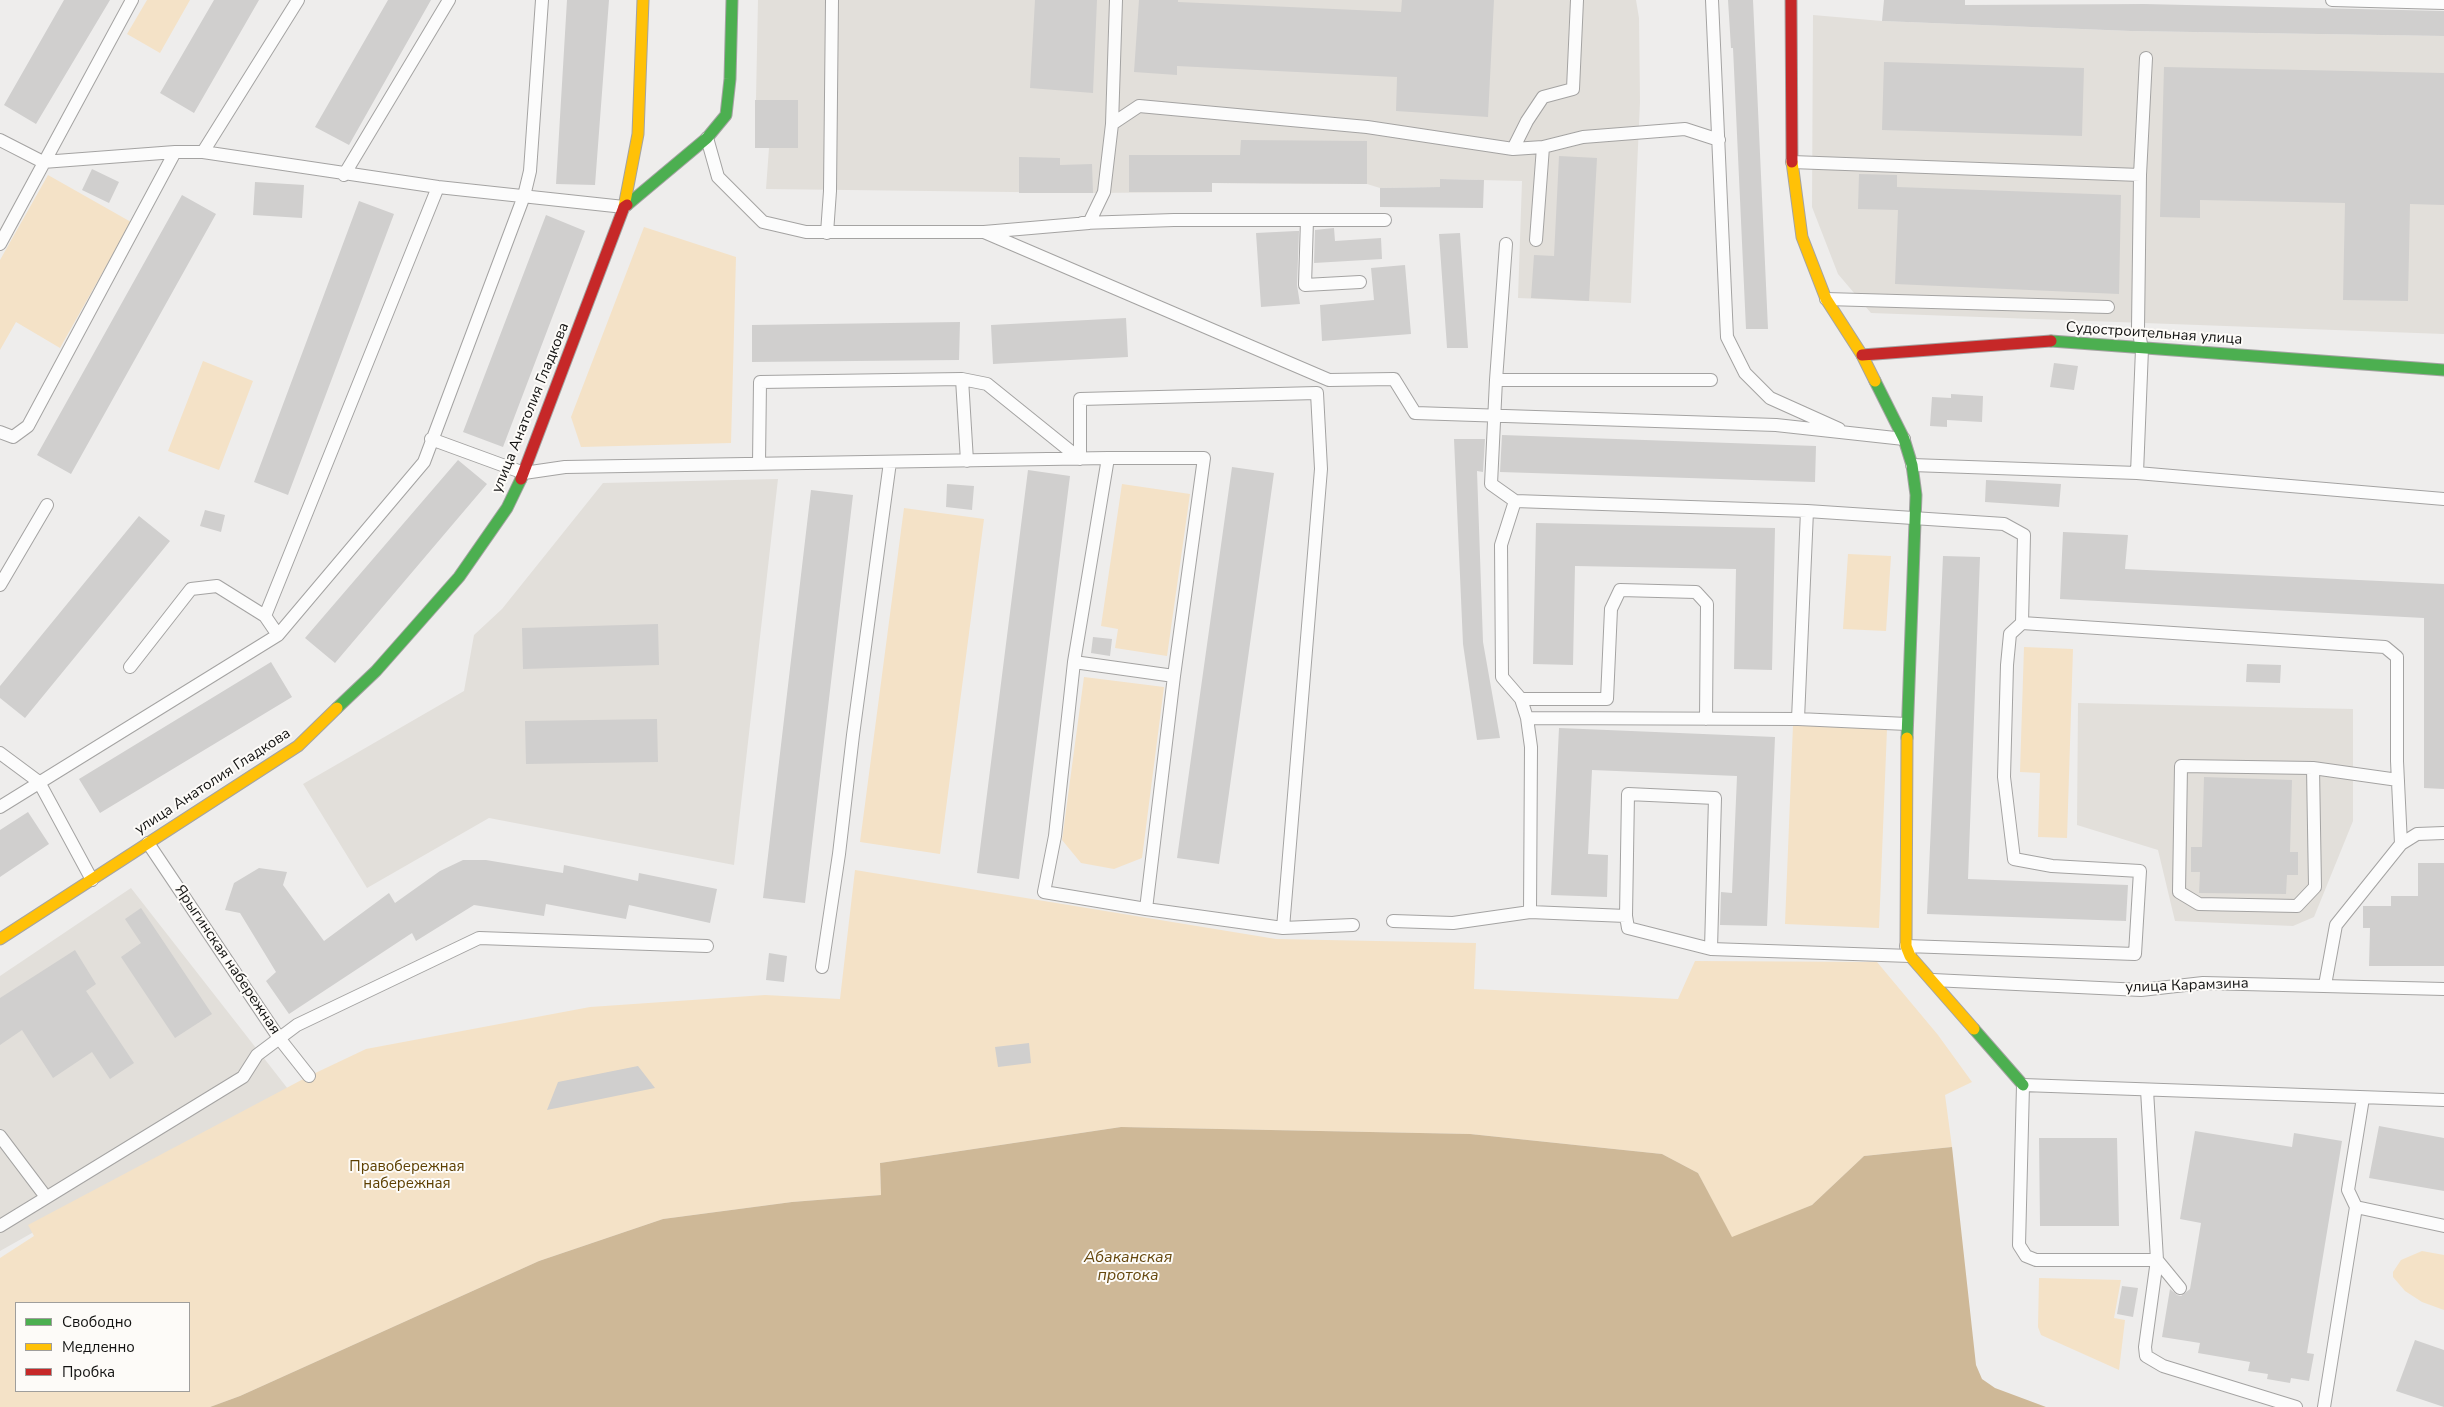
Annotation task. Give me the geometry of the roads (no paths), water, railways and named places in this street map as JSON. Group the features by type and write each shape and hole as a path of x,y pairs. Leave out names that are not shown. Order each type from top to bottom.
{"street":[{"path":"624,207 638,134 643,0"},
{"name":"улица Анатолия Гладкова","path":"0,939 298,746 376,671 460,577 507,508 524,473 624,207 707,138 726,115 730,79 732,0"},
{"path":"1791,0 1792,162 1802,237 1826,299 1862,355 1904,439 1912,465 1916,494 1907,724 1908,951 1930,980 2023,1085"},
{"name":"Судостроительная улица","path":"1862,355 2045,341 2444,370"}],"lane":[{"path":"0,244 132,0"},
{"path":"203,152 298,0"},
{"path":"344,175 450,0"},
{"path":"0,807 278,635 424,462 431,439 524,196 530,171 542,0"},
{"path":"827,233 830,191 832,0"},
{"path":"1089,223 1104,192 1112,124 1116,0"},
{"path":"1514,149 1527,120 1543,97 1573,89 1577,0"},
{"path":"1712,0 1727,337 1745,373 1770,398 1850,434"},
{"path":"2332,0 2444,3"},
{"path":"2137,474 2142,349 2138,328 2140,176 2146,58"},
{"path":"1112,124 1139,106 1367,127 1514,149 1543,147 1583,137 1685,129 1719,140"},
{"path":"707,138 718,177 763,222 806,232 984,232 1089,223 1385,220"},
{"path":"0,140 43,162 175,152 203,152 344,175 624,207"},
{"path":"1536,240 1543,147"},
{"path":"0,432 13,437 28,426 175,152"},
{"path":"1792,162 2140,176"},
{"path":"265,616 438,187"},
{"path":"1307,220 1306,285 1360,282"},
{"path":"984,232 1329,380 1394,379 1415,413 1776,425 1904,439"},
{"path":"1506,244 1491,484 1515,501 1807,511 1916,517 2004,524 2024,535 2022,623 2010,634 2004,777 2014,859 2052,866 2140,872 2135,954 1711,949 1628,928 1626,916 1628,794 1714,798 1711,949"},
{"path":"1826,299 2108,307"},
{"path":"759,463 760,382 962,379 987,384 1080,458"},
{"path":"962,379 967,461"},
{"path":"1496,380 1711,380"},
{"path":"1080,458 1080,399 1317,393 1321,469 1283,928"},
{"path":"431,439 524,473 565,467 1080,458 1204,458 1174,676 1146,909"},
{"path":"1108,458 1074,662 1055,836 1044,892 1146,909 1283,928 1353,925"},
{"path":"822,967 839,854 890,462"},
{"path":"1912,465 2137,474 2444,499"},
{"path":"1515,501 1501,545 1502,677 1521,698 1527,718 1531,747 1530,912"},
{"path":"0,585 47,505"},
{"path":"1798,720 1807,511"},
{"path":"130,667 191,589 217,586 265,616 278,635"},
{"path":"1521,698 1608,699 1611,609 1620,590 1696,592 1707,604 1706,719"},
{"path":"2022,623 2385,647 2397,658 2398,780 2401,844"},
{"path":"1074,662 1174,676"},
{"path":"1527,718 1798,720 1907,724"},
{"path":"0,753 40,782 92,880"},
{"path":"2313,768 2315,887 2297,906 2199,904 2179,892 2181,766 2313,768 2398,780"},
{"path":"2325,985 2336,925 2401,844 2417,834 2444,833"},
{"name":"Ярыгинская набережная","path":"148,842 279,1038 309,1076"},
{"path":"1393,921 1453,923 1530,912 1626,916"},
{"path":"0,1226 243,1077 257,1055 297,1025 479,938 707,946"},
{"name":"улица Карамзина","path":"1930,980 2141,990 2203,983 2444,989"},
{"path":"2158,1260 2036,1260 2026,1256 2019,1245 2023,1085 2444,1100"},
{"path":"2147,1090 2158,1260 2145,1347 2146,1356 2163,1366 2296,1407"},
{"path":"2324,1407 2356,1207 2348,1190 2362,1098"},
{"path":"0,1136 46,1197"},
{"path":"2356,1207 2444,1226"},
{"path":"2158,1260 2180,1288"}],"water":[{"name":"Абаканская протока","path":"1121,1127 1470,1134 1662,1154 1698,1173 1732,1237 1812,1205 1864,1156 1952,1147 1976,1365 1982,1379 1995,1388 2046,1407 210,1407 240,1396 539,1261 663,1219 792,1202 881,1195 880,1163"}],"park label":[{"name":"Правобережная набережная","path":"407,1176"}]}
